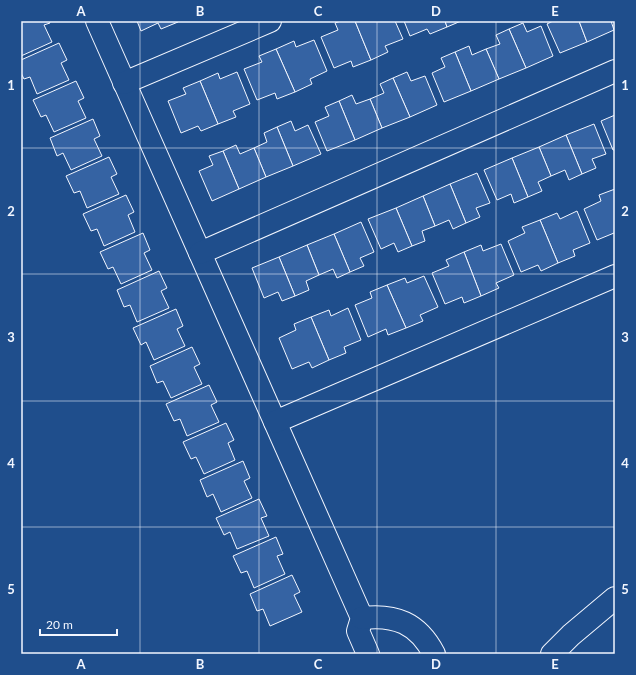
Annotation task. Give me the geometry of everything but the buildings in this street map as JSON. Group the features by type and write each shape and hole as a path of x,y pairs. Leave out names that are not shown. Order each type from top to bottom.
{"street":[{"path":"97,21 362,618 358,631 368,654"},
{"path":"124,83 270,21"},
{"path":"200,253 615,71"},
{"path":"276,422 615,276"},
{"path":"552,654 570,635 615,598"},
{"path":"362,618 376,616 389,617 402,622 421,634 434,654"}]}
